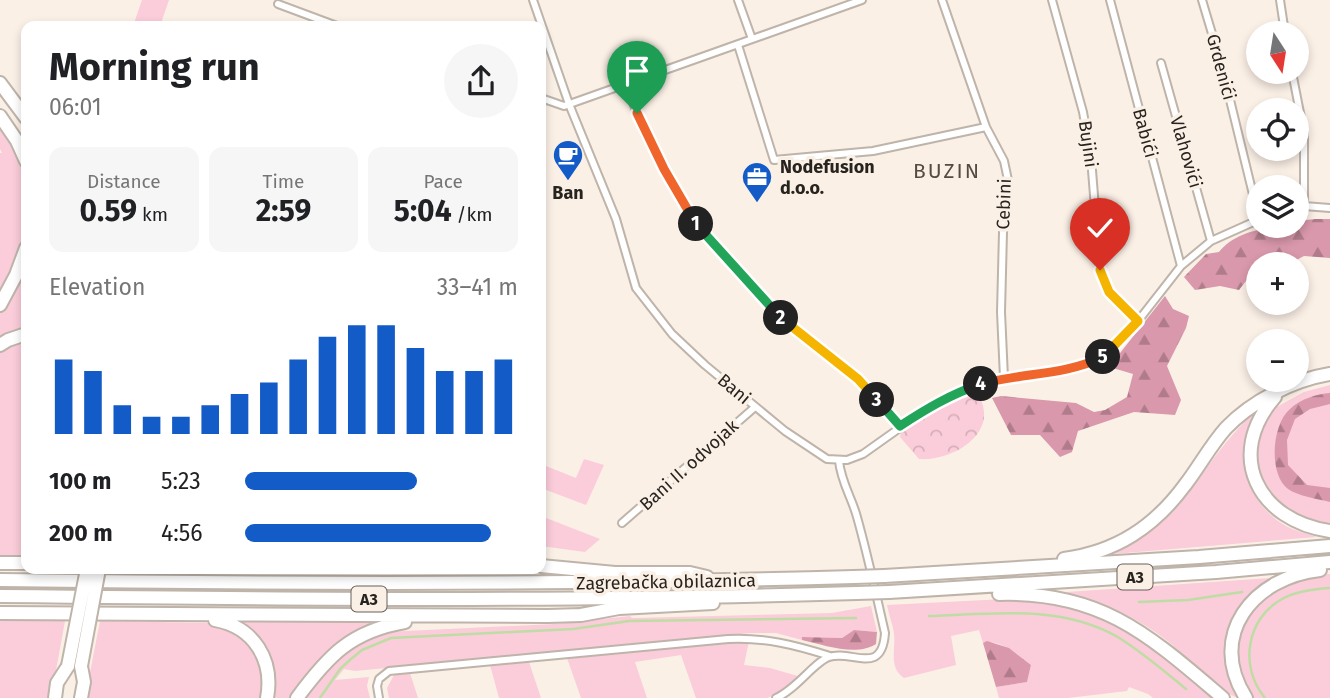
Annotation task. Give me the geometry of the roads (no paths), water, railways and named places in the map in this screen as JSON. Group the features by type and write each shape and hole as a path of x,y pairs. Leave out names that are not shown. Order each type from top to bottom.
{"highway":[{"path":"0,83 21,111"},
{"path":"0,104 21,135"},
{"path":"0,116 21,150"},
{"path":"0,305 21,259"},
{"path":"0,345 21,336"},
{"path":"1309,380 1330,374"},
{"path":"975,572 1004,564 1084,556 1109,548 1135,535 1168,506 1226,429 1252,406 1279,392"},
{"path":"1281,392 1266,407 1254,431 1251,458 1255,480 1265,498 1282,515 1307,526 1330,531"},
{"name":"Zagrebačka obilaznica","path":"0,580 279,583 717,581 975,572 1330,546"},
{"name":"Zagrebačka obilaznica","path":"0,596 399,599 737,597 889,592 1216,572 1330,562"},
{"path":"0,563 21,563"},
{"path":"546,566 615,573 690,573 717,581"},
{"path":"1246,698 1236,678 1232,660 1233,638 1242,614 1257,595 1272,584 1295,575 1330,569"},
{"path":"75,698 74,666 86,574"},
{"path":"62,698 74,666 98,574"},
{"path":"939,589 966,595 1028,595 1072,601 1098,610 1144,633 1223,698"},
{"path":"0,614 450,617 571,615 619,608 695,606 737,597"},
{"path":"163,614 173,618 223,621 242,629 264,655 268,677 267,698"},
{"path":"297,698 334,652 363,633 402,622 450,617"},
{"path":"55,698 57,683 74,666"},
{"path":"74,666 84,682 82,698"}],"street":[{"name":"Bani","path":"533,0 540,21"},
{"path":"738,0 752,39"},
{"path":"546,100 564,106 862,0"},
{"name":"Cebini","path":"942,0 986,127 1004,161 1008,180 1003,232 1004,378"},
{"name":"Bujini","path":"1052,0 1083,112 1091,158 1100,270 1109,292 1138,321"},
{"name":"Babići","path":"1110,0 1181,265"},
{"name":"Grdenići","path":"1202,0 1222,67 1248,175"},
{"path":"1280,0 1283,21"},
{"path":"278,4 324,21"},
{"name":"Bani","path":"546,38 569,104 616,219 636,288 673,334 705,365 755,407 823,457 839,461"},
{"path":"738,45 774,160 873,151 986,127"},
{"name":"Vlahovići","path":"1161,63 1211,241"},
{"path":"1294,84 1304,133 1302,175"},
{"path":"626,85 645,134 694,222 778,316 858,379 900,426"},
{"path":"1309,207 1330,208"},
{"path":"379,698 379,679 389,671 714,640 766,639 830,656 859,660 873,657 881,651 885,633 857,516 844,484 839,461 863,454 932,405 960,391 1004,378 1092,362 1105,356 1138,321 1181,265 1211,241 1246,223"},
{"name":"Bani II. odvojak","path":"622,523 755,407"},
{"path":"776,698 797,685 821,661 830,656"}],"waterway":[{"path":"1265,698 1257,686 1249,658 1250,644 1260,619 1287,596 1330,588"},
{"path":"1139,602 1188,600 1242,592"},
{"path":"929,616 1024,613 1071,619 1116,636 1186,689"},
{"path":"320,698 340,669 351,659 362,650 391,638 573,629 629,621 856,618"}],"place":[{"name":"Ban","path":"568,182"},
{"name":"Nodefusion d.o.o.","path":"757,204"}],"district":[{"name":"BUZIN","path":"947,171"}]}
